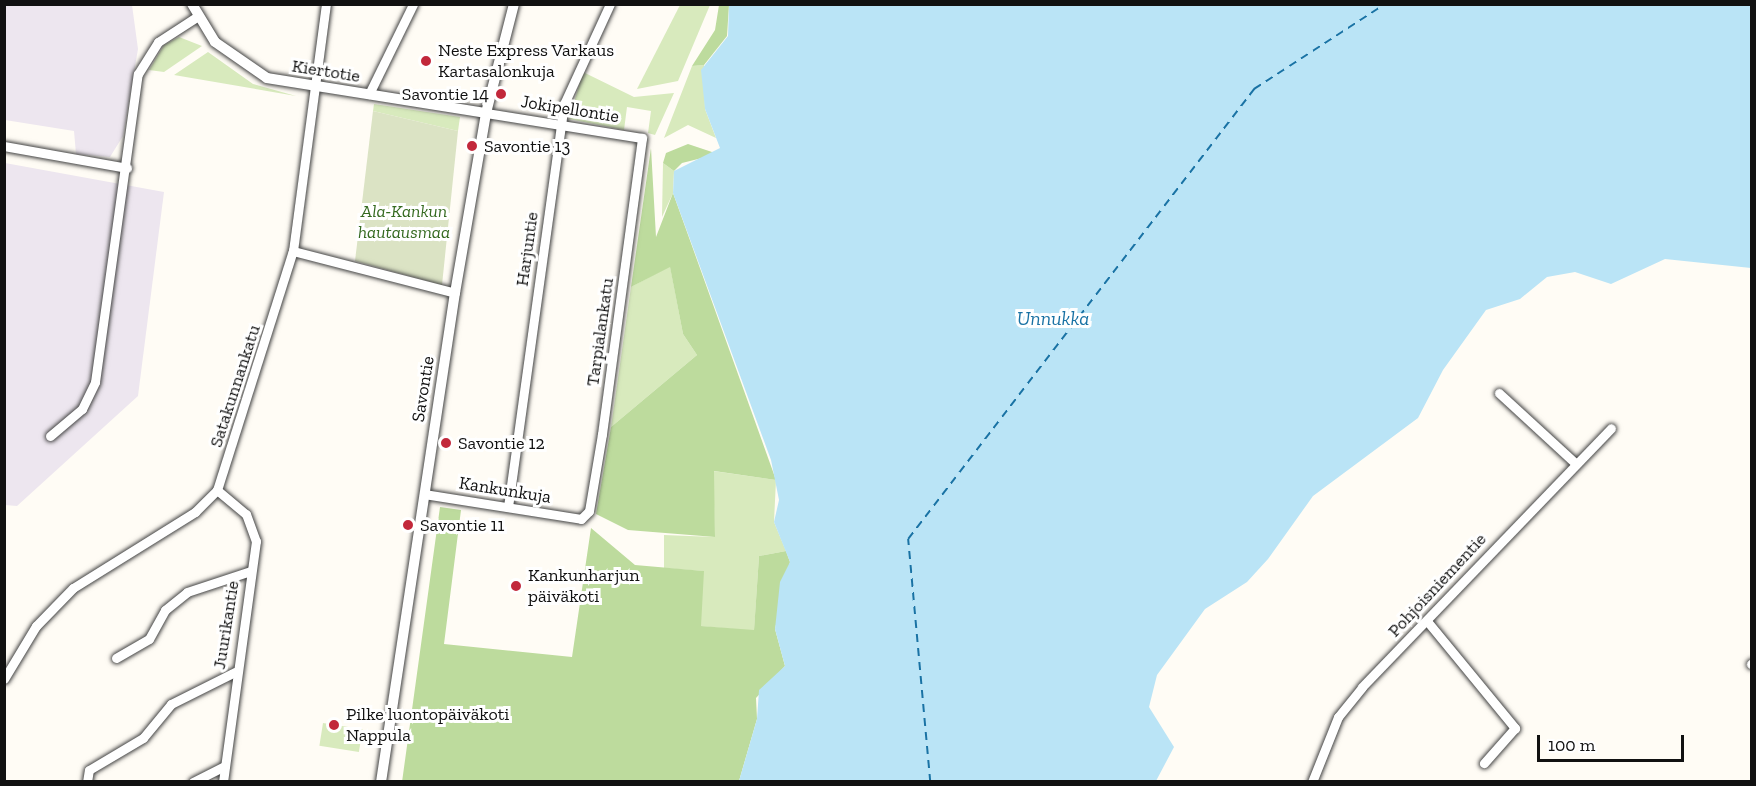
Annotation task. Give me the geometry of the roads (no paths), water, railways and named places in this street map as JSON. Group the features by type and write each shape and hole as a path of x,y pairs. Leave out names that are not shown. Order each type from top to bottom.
{"street":[{"name":"Kiertotie","path":"192,4 215,42 247,69 316,87 486,112"},
{"name":"Satakunnankatu","path":"4,679 36,626 73,588 195,512 217,490 293,251 326,4"},
{"path":"369,94 413,4"},
{"name":"Savontie","path":"381,782 455,293 486,112 514,4"},
{"name":"Harjuntie","path":"508,507 561,124 571,86 610,4"},
{"path":"50,436 82,409 95,382 142,62 163,37 198,16"},
{"name":"Jokipellontie","path":"486,112 639,137 644,145"},
{"name":"Tarpialankatu","path":"581,519 589,511 602,434 644,145"},
{"path":"4,146 75,163 127,168"},
{"path":"293,251 455,293"},
{"path":"1499,393 1574,462"},
{"name":"Pohjoisniementie","path":"1312,782 1338,717 1574,462 1611,428"},
{"name":"Juurikantie","path":"217,490 253,524 251,571 235,672 223,782"},
{"name":"Kankunkuja","path":"424,494 581,519"},
{"path":"116,658 149,639 165,610 187,592 251,571"},
{"path":"1426,621 1515,728 1484,763"},
{"path":"87,782 89,770 143,738 171,704 235,672"},
{"path":"193,782 225,766"}],"water":[{"name":"Unnukka","path":"729,5 1751,5 1751,268 1665,259 1611,284 1575,272 1547,277 1520,299 1486,310 1443,370 1418,418 1313,496 1268,559 1247,582 1205,609 1157,675 1149,707 1174,747 1156,781 739,781 757,719 759,690 785,666 775,629 780,582 790,562 774,522 779,500 771,460 673,193 674,171 720,148 705,109 701,70 728,36"}],"place":[{"name":"Neste Express Varkaus Kartasalonkuja","path":"426,61"},
{"name":"Savontie 14","path":"501,94"},
{"name":"Savontie 13","path":"472,146"},
{"name":"Savontie 12","path":"446,443"},
{"name":"Savontie 11","path":"408,525"},
{"name":"Kankunharjun päiväkoti","path":"516,586"},
{"name":"Pilke luontopäiväkoti Nappula","path":"334,725"}],"park label":[{"name":"Ala-Kankun hautausmaa","path":"404,222"}]}
